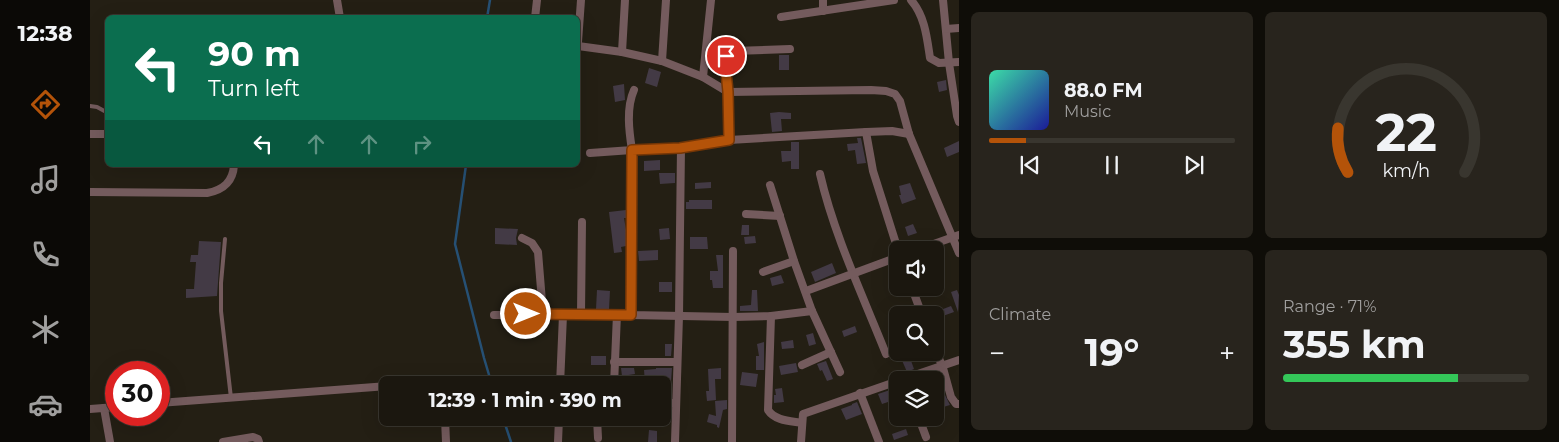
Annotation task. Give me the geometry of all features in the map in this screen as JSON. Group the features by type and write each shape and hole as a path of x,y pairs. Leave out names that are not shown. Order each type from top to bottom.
{"street":[{"path":"337,0 340,15"},
{"path":"535,15 536,0"},
{"path":"580,15 581,0"},
{"path":"622,52 625,0"},
{"path":"662,62 666,0"},
{"path":"703,77 711,0"},
{"path":"823,0 823,10"},
{"path":"780,16 867,2 894,0"},
{"path":"911,0 917,7 922,19 930,58 939,63 959,62"},
{"path":"943,0 949,63 959,122"},
{"path":"946,29 959,28"},
{"path":"580,44 662,62 703,77 728,92 871,90 886,91 894,94 900,101 909,134 956,236 959,253"},
{"path":"729,140 726,56 733,51 790,50"},
{"path":"631,315 632,150 630,121 631,98 634,90"},
{"path":"590,152 680,148 729,140 866,132 892,131 909,134"},
{"path":"866,132 873,171 895,241"},
{"path":"90,134 105,134"},
{"path":"675,442 676,362 679,316 680,148"},
{"path":"90,192 207,194 218,191 228,183 233,176 234,167"},
{"path":"820,174 826,198 886,354"},
{"path":"770,185 812,311 840,372"},
{"path":"746,214 780,216"},
{"path":"581,314 582,222"},
{"path":"942,241 956,236"},
{"path":"522,238 532,243 538,252 543,314"},
{"path":"732,442 733,251"},
{"path":"806,291 889,260"},
{"path":"763,272 794,261"},
{"path":"494,315 617,314 733,317 771,316 812,311"},
{"path":"614,376 617,314"},
{"path":"560,376 562,315"},
{"path":"771,316 768,410 776,418 802,423"},
{"path":"802,366 831,352"},
{"path":"927,371 959,360"},
{"path":"939,361 951,397 956,404 959,404"},
{"path":"614,362 676,362"},
{"path":"801,442 803,414 889,384"},
{"path":"170,402 379,387"},
{"path":"860,393 879,442"},
{"path":"671,403 676,403"},
{"path":"90,409 104,408 110,442"},
{"path":"445,426 446,442"},
{"path":"558,442 559,426"},
{"path":"597,426 598,438"},
{"path":"922,426 926,437"},
{"path":"223,442 254,437 259,442"}],"lane":[{"path":"90,106 105,111"},
{"path":"224,239 221,311 231,398"}],"building":[{"path":"779,55 789,55 789,70 779,70"},
{"path":"649,68 661,72 657,87 645,83"},
{"path":"946,80 947,90 939,92 937,82"},
{"path":"624,84 625,100 615,102 613,86"},
{"path":"770,113 791,113 791,119 781,119 782,131 772,132"},
{"path":"857,138 861,138 866,163 857,164 855,150 848,151 847,144 858,143"},
{"path":"959,141 959,152 947,157 944,148"},
{"path":"791,142 799,142 799,169 791,169 791,161 782,162 781,151 791,151"},
{"path":"660,160 660,170 644,171 644,161"},
{"path":"659,173 675,173 675,183 660,184"},
{"path":"711,182 711,188 695,189 695,183"},
{"path":"910,183 916,199 902,204 899,186"},
{"path":"689,200 712,200 712,209 686,209 686,202 689,202"},
{"path":"626,210 626,218 624,218 626,246 621,247 622,252 614,253 609,212"},
{"path":"913,224 917,233 908,236 905,227"},
{"path":"742,225 749,225 749,235 741,235"},
{"path":"495,228 518,229 517,245 495,244"},
{"path":"669,228 670,239 660,240 659,229"},
{"path":"755,236 756,243 745,244 744,237"},
{"path":"690,237 707,237 708,249 690,249"},
{"path":"199,241 221,242 217,296 186,298 186,289 194,289 196,262 190,262 191,255 198,255"},
{"path":"658,250 658,260 639,261 638,251"},
{"path":"716,255 723,255 723,288 713,288 712,280 710,280 710,271 718,271"},
{"path":"832,263 836,273 815,282 811,272"},
{"path":"781,275 784,283 772,286 770,278"},
{"path":"659,282 672,282 672,292 659,292"},
{"path":"597,290 610,291 609,309 596,309"},
{"path":"752,290 757,290 758,311 740,311 740,306 751,305"},
{"path":"957,290 959,295 958,312 951,292"},
{"path":"951,306 954,312 944,316 944,309"},
{"path":"855,326 857,332 844,337 842,331"},
{"path":"813,333 816,344 809,346 806,335"},
{"path":"793,340 794,348 782,349 781,342"},
{"path":"764,342 764,370 756,370 756,356 759,356 757,344"},
{"path":"665,344 672,344 671,356 665,356"},
{"path":"591,356 606,356 606,365 591,365"},
{"path":"826,361 833,379 827,381 817,364"},
{"path":"902,361 911,361 914,369 907,371"},
{"path":"796,363 798,372 781,375 779,366"},
{"path":"621,368 634,368 635,374 622,376"},
{"path":"672,368 671,382 671,376 644,376 644,370"},
{"path":"721,368 721,379 715,379 716,400 707,401 706,391 709,391 708,369"},
{"path":"742,372 758,374 756,387 740,385"},
{"path":"782,388 784,402 774,403 775,389"},
{"path":"889,390 889,402 882,404 878,394"},
{"path":"944,395 950,405 944,407"},
{"path":"727,400 727,409 723,410 719,428 717,425 707,422 709,414 716,416 715,401"},
{"path":"857,402 862,414 846,420 841,409"},
{"path":"906,429 908,435 894,440 892,434"},
{"path":"649,430 657,431 657,442 648,442"}],"waterway":[{"path":"488,15 490,0"},
{"path":"466,167 455,244 489,376"},
{"path":"506,426 511,442"}],"route":[{"path":"526,314 631,315 632,150 680,148 729,140 726,56"}]}
